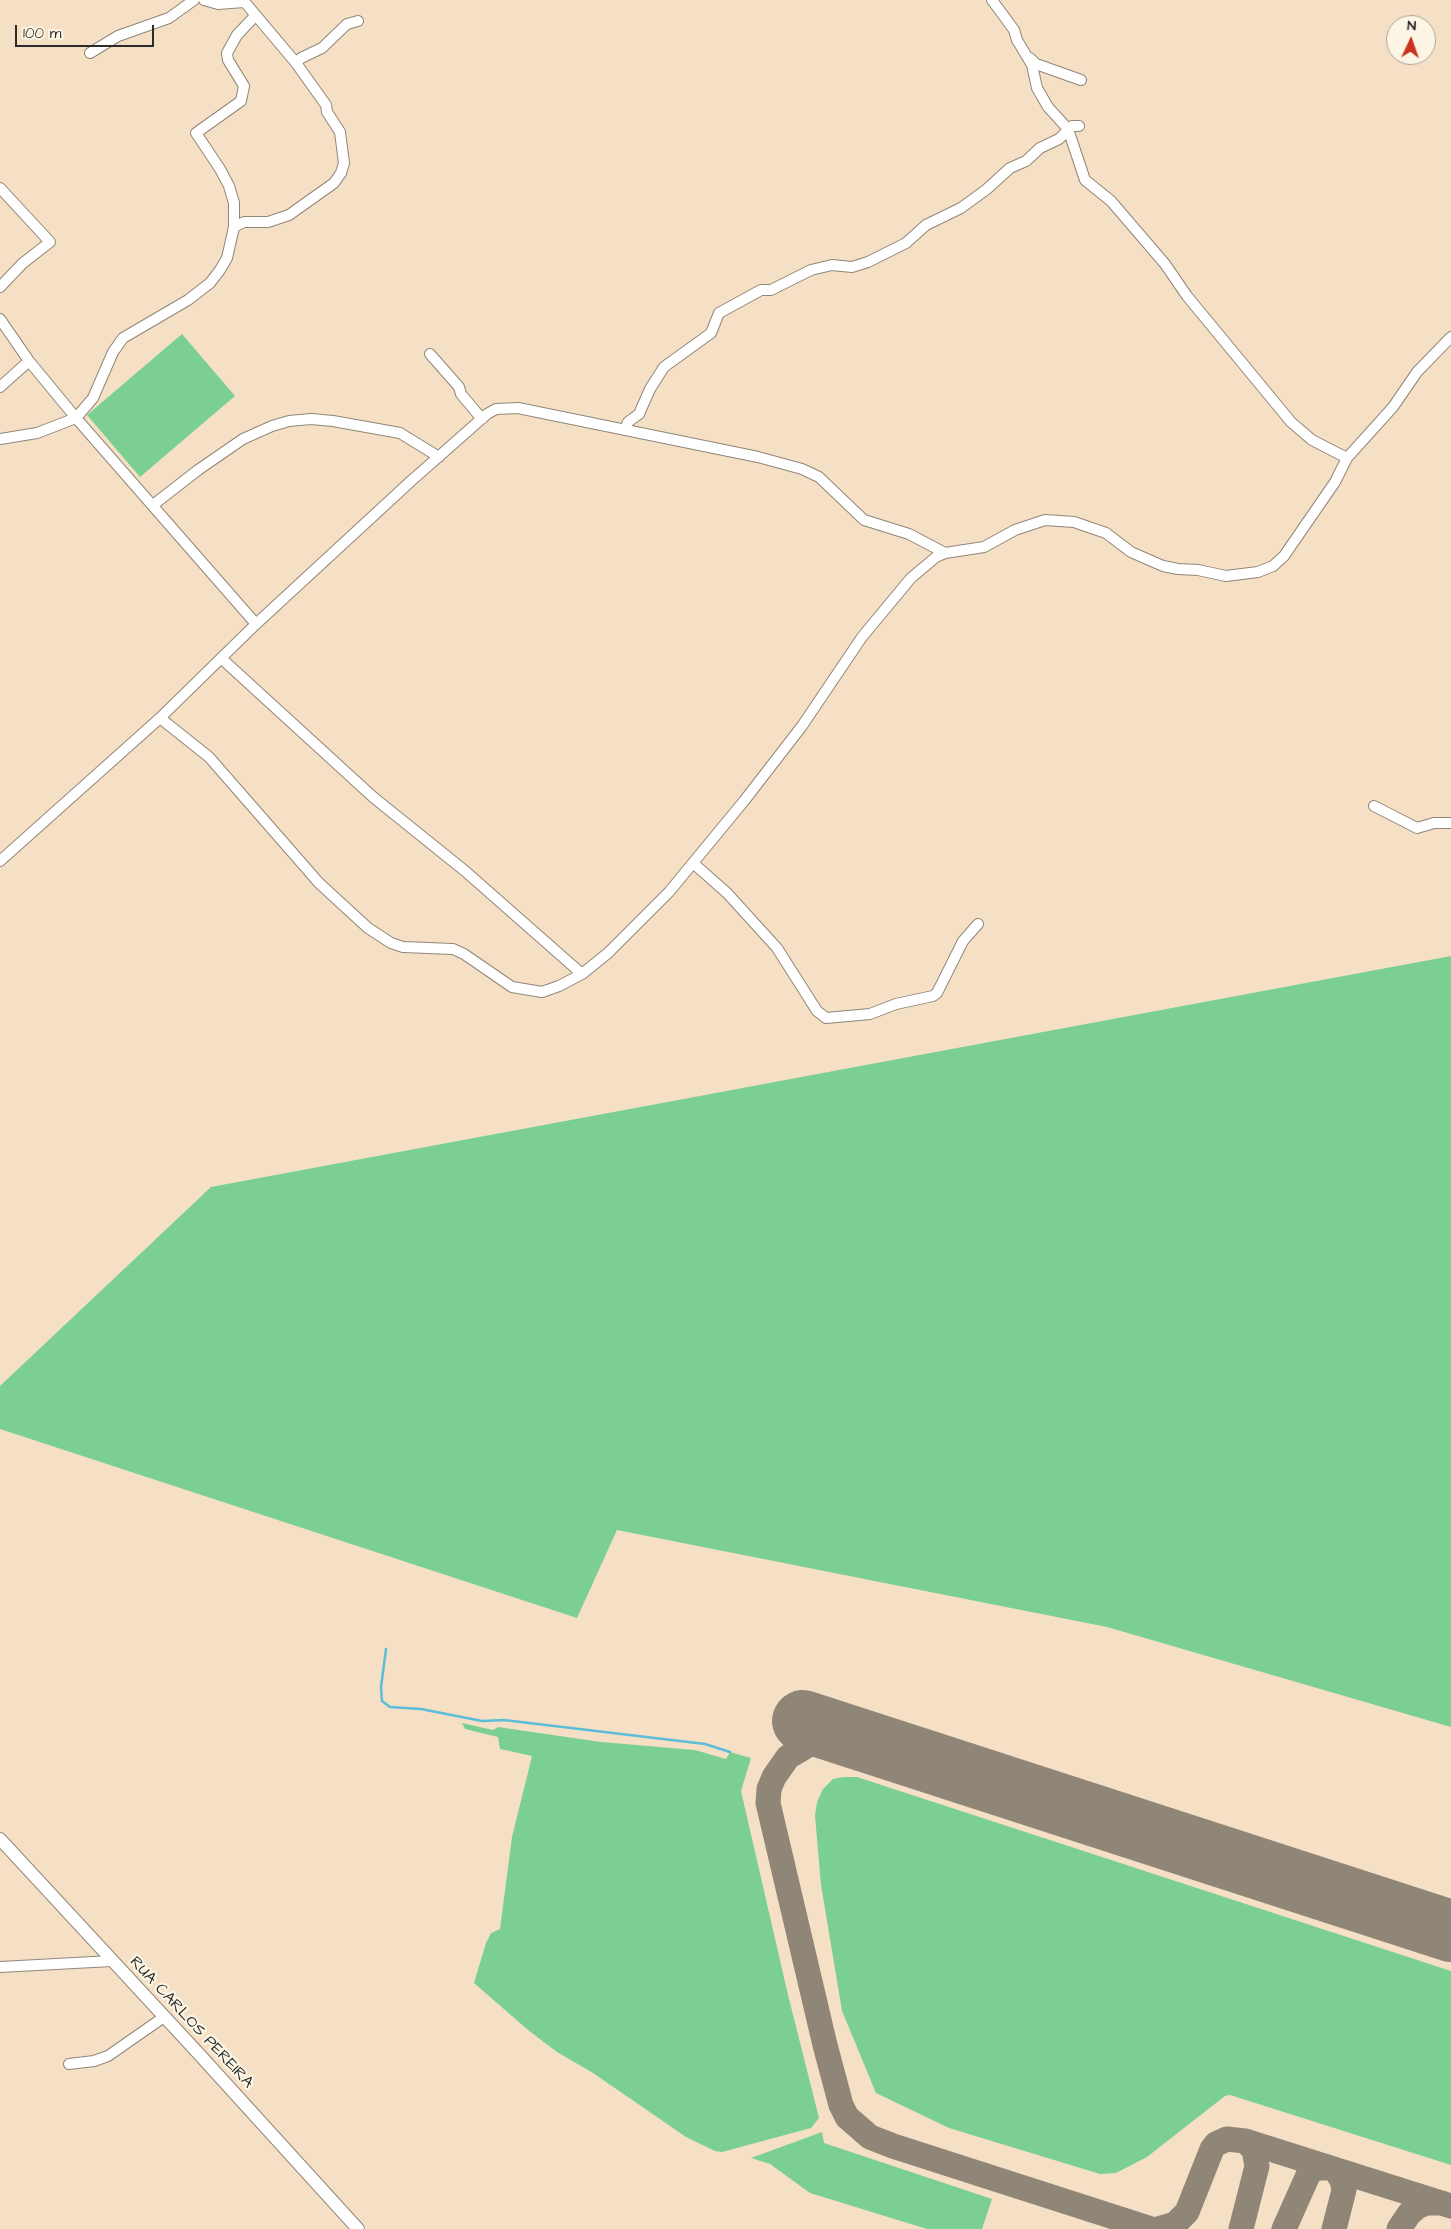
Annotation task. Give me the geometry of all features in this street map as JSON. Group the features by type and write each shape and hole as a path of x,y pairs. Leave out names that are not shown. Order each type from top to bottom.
{"main road":[{"name":"RUA CARLOS PEREIRA","path":"0,1839 358,2229"}],"street":[{"path":"90,53 118,36 169,18 194,0"},
{"path":"204,0 218,4 243,1 296,63 326,105 327,112 340,132 343,168 334,183 289,215 268,222 244,222 234,228"},
{"path":"992,0 1014,30 1017,40 1032,65 1037,88 1048,108 1068,129 1085,180 1111,201 1166,264 1187,296 1291,422 1312,440 1347,458"},
{"path":"0,439 37,433 76,418 93,398 112,352 123,338 188,300 215,277 227,258 234,228 234,203 229,186 196,133 241,101 244,86 228,60 227,53 237,35 255,16"},
{"path":"296,63 301,58 322,48 346,24 358,21"},
{"path":"1026,54 1036,64 1081,80"},
{"path":"625,430 628,422 639,414 650,389 664,367 711,334 719,313 761,290 771,290 811,270 832,265 852,267 868,262 906,243 926,225 961,208 987,189 1010,168 1026,161 1040,148 1059,139 1072,126 1079,126"},
{"path":"0,188 50,242 23,262 0,287"},
{"path":"0,320 29,361 76,418 256,624"},
{"path":"160,718 209,757 320,883 368,928 391,943 415,949 453,949 464,954 512,987 526,991 542,992 560,986 582,974 608,953 663,899 802,726 862,637 911,578 936,557 984,547 1016,530 1045,520 1074,522 1106,533 1131,552 1178,569 1198,570 1226,576 1258,572 1273,566 1284,556 1335,482 1347,458 1393,407 1417,372 1451,337"},
{"path":"430,354 459,387 461,394 482,419"},
{"path":"0,386 29,361"},
{"path":"0,861 160,718 256,624 439,456 482,419 496,410 518,408 758,457 802,469 820,477 864,520 909,534 945,554"},
{"path":"153,505 243,438 289,421 333,420 400,433 439,456"},
{"path":"221,658 373,797 465,871 582,974"},
{"path":"1374,806 1417,828 1434,823 1451,823"},
{"path":"693,863 727,893 777,948 817,1011 826,1018 870,1014 896,1004 933,996 963,941 978,924"},
{"path":"0,1967 112,1961"},
{"path":"69,2064 94,2061 108,2056 164,2017"}],"green space":[{"path":"182,334 235,396 140,477 87,415"},
{"path":"1451,956 1451,1727 1107,1627 617,1530 577,1618 0,1429 0,1386 211,1187"},
{"path":"462,1723 493,1730 498,1727 601,1742 695,1750 726,1759 730,1752 751,1758 741,1791 788,1995 819,2118 811,2128 722,2152 715,2151 686,2137 593,2073 557,2052 528,2030 474,1983 486,1943 491,1933 500,1929 512,1837 532,1756 500,1749 498,1737 465,1729"},
{"path":"857,1777 1451,1971 1451,2165 1230,2095 1225,2096 1147,2157 1116,2173 1100,2174 949,2128 876,2093 842,2011 821,1885 815,1816 817,1802 823,1789 833,1779"},
{"path":"822,2132 824,2143 992,2199 982,2229 927,2229 810,2193 770,2164 751,2158"}],"waterway":[{"path":"386,1649 381,1687 382,1701 390,1707 421,1709 482,1721 504,1720 705,1744 730,1752"}],"taxiway":[{"path":"844,1734 817,1740 788,1757 774,1777 769,1789 768,1803 825,2045 841,2105 847,2117 870,2137 893,2146 1151,2229"},
{"path":"1158,2229 1175,2224 1187,2212 1212,2149 1216,2144 1227,2139 1245,2141 1451,2206"},
{"path":"1241,2229 1257,2166 1254,2150 1245,2141"},
{"path":"1284,2229 1309,2173 1317,2168 1327,2168"},
{"path":"1334,2229 1344,2190 1342,2180 1336,2171"},
{"path":"1399,2229 1409,2214 1417,2207 1427,2203 1442,2203"}],"runway":[{"path":"803,1721 1451,1931"}]}
